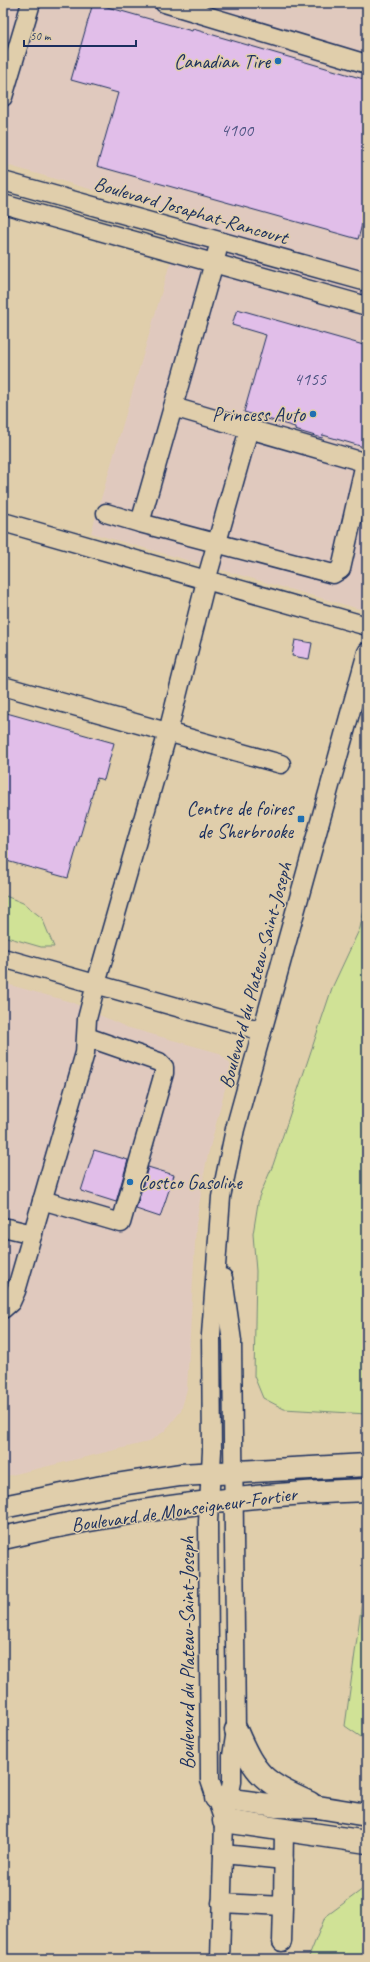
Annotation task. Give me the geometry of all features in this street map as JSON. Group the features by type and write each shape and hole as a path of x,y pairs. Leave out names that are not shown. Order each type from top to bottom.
{"main road":[{"name":"Boulevard de Monseigneur-Fortier","path":"3,1507 102,1487 180,1475 367,1465"},
{"name":"Boulevard de Monseigneur-Fortier","path":"3,1538 83,1521 209,1501 234,1498 367,1490"},
{"path":"236,1730 246,1754 260,1774 278,1788 318,1807"},
{"path":"222,1798 277,1806 318,1807 367,1815"},
{"path":"224,1821 367,1842"}],"street":[{"path":"3,97 31,3"},
{"path":"164,3 367,64"},
{"name":"Boulevard Josaphat-Rancourt","path":"3,181 367,282"},
{"path":"3,204 367,306"},
{"path":"140,523 220,241"},
{"path":"106,513 333,574 341,568 366,463 173,407"},
{"path":"3,1309 14,1296 85,1053 87,1019 96,984 168,732 206,581 250,429"},
{"path":"3,522 367,626"},
{"name":"Boulevard du Plateau-Saint-Joseph","path":"220,1959 224,1821 222,1798 210,1780 209,1501 212,1451 211,1335 220,1208 226,1168 262,1031 367,652"},
{"path":"3,686 281,764"},
{"path":"3,958 262,1031"},
{"path":"42,1200 121,1223 164,1073 164,1067 159,1062 87,1037"},
{"path":"3,1227 33,1234"},
{"name":"Boulevard du Plateau-Saint-Joseph","path":"218,1243 232,1341 236,1730 232,1756 232,1782 222,1798"},
{"path":"282,1942 284,1829"},
{"path":"223,1854 284,1860"},
{"path":"221,1903 283,1906"}],"shaded area":[{"path":"3,3 367,3 367,611 91,533 168,270 187,217 3,164"},
{"path":"3,983 71,1002 126,1027 219,1053 231,1065 206,1163 196,1225 187,1389 181,1411 165,1431 148,1442 3,1477"}],"green space":[{"path":"3,895 23,903 42,918 54,947 41,947 3,936"},
{"path":"367,897 367,1414 284,1409 263,1398 254,1376 256,1271 253,1234 259,1197 273,1165 332,988 360,928"},
{"path":"367,1565 367,1741 345,1726"},
{"path":"367,1886 367,1959 308,1959 325,1917"}],"building":[{"path":"93,3 192,31 193,29 367,80 367,207 358,239 97,166 118,93 71,80"},
{"path":"237,309 367,346 367,448 323,435 322,438 295,430 295,427 244,412 266,335 232,325"},
{"path":"295,640 312,643 309,659 292,656"},
{"path":"3,712 114,743 104,780 97,778 68,878 3,860"},
{"path":"94,1150 128,1160 116,1202 81,1191"},
{"path":"148,1167 174,1175 160,1217 136,1209"}],"place":[{"name":"Canadian Tire","path":"278,61"},
{"name":"Princess Auto","path":"313,414"},
{"name":"Centre de foires de Sherbrooke","path":"301,819"},
{"name":"Costco Gasoline","path":"130,1182"}]}
